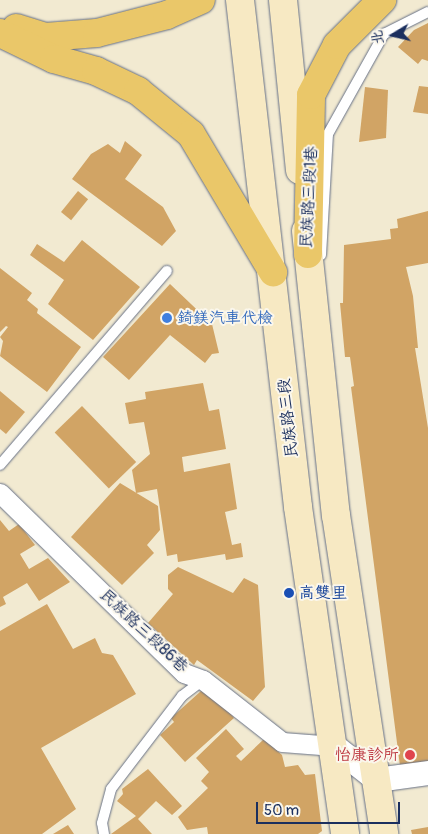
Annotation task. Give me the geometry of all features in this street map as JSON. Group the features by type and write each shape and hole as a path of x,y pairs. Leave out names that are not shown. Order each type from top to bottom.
{"highway":[{"path":"0,24 46,37 97,33 166,15 201,0"},
{"path":"308,254 311,95 337,45 382,0"},
{"path":"0,33 54,59 96,71 138,91 192,134 273,272"}],"main road":[{"name":"民族路三段","path":"240,0 273,272 298,507 334,746 345,834"},
{"path":"283,0 336,515 384,834"}],"street":[{"name":"民族路三段86巷","path":"0,493 184,673 203,680 282,742 334,746"},
{"path":"334,746 377,780 428,773"}],"lane":[{"name":"民族路三段1巷","path":"317,336 328,134 384,34 428,12"},
{"path":"0,465 166,271"},
{"path":"104,834 102,823 111,790 182,696 203,680"}],"building":[{"path":"428,23 428,61 422,59 418,64 398,47 414,30"},
{"path":"419,86 428,87 428,114 413,112"},
{"path":"365,87 388,90 386,138 359,142"},
{"path":"125,141 142,155 125,179 163,207 176,231 162,246 72,179 91,154 108,144 120,153"},
{"path":"78,191 88,199 71,220 61,212"},
{"path":"428,211 428,263 406,267 413,296 418,348 415,348 428,428 428,762 400,766 351,387 354,386 350,357 345,357 340,303 343,303 344,245 391,239 390,229 398,228 397,219"},
{"path":"82,240 140,287 93,340 48,304 64,280 30,255 37,244 64,262"},
{"path":"0,268 32,293 27,300 38,309 37,313 81,347 47,392 0,356 3,341 0,337 8,327 6,326 0,332"},
{"path":"170,284 212,324 219,353 212,354 205,363 170,335 129,380 103,357"},
{"path":"203,383 209,411 219,409 226,449 182,457 184,472 230,463 237,509 225,512 232,545 241,543 243,557 226,560 225,554 178,562 177,554 167,556 157,489 136,493 132,470 150,454 144,422 129,424 125,403 146,399 145,392"},
{"path":"0,391 25,412 6,434 0,429"},
{"path":"82,406 136,462 109,489 55,432"},
{"path":"120,483 158,506 160,530 147,545 154,553 122,585 71,537"},
{"path":"0,520 9,531 19,524 35,545 20,554 29,569 48,558 70,582 39,601 27,583 3,597 6,604 0,607"},
{"path":"178,567 233,593 244,578 258,585 265,687 253,701 197,660 194,665 148,623 173,594 168,589 168,575"},
{"path":"47,604 73,649 95,638 102,653 113,655 136,694 41,748 76,809 42,834 0,834 0,631"},
{"path":"201,691 215,694 234,718 185,762 160,735 174,722 171,718"},
{"path":"226,729 244,749 236,756 241,761 264,739 282,755 285,767 298,765 305,775 315,774 322,831 318,834 208,834 207,827 187,830 178,817 208,788 201,781 209,772 196,758"},
{"path":"148,769 182,806 172,815 156,801 138,819 152,834 111,834 136,816 117,801 123,794 122,789"},
{"path":"68,825 74,834 53,834"},
{"path":"428,827 428,834 412,834 411,830"}],"place":[{"name":"錡鎂汽車代檢","path":"167,318"},
{"name":"高雙里","path":"289,593"},
{"name":"怡康診所","path":"410,755"}]}
